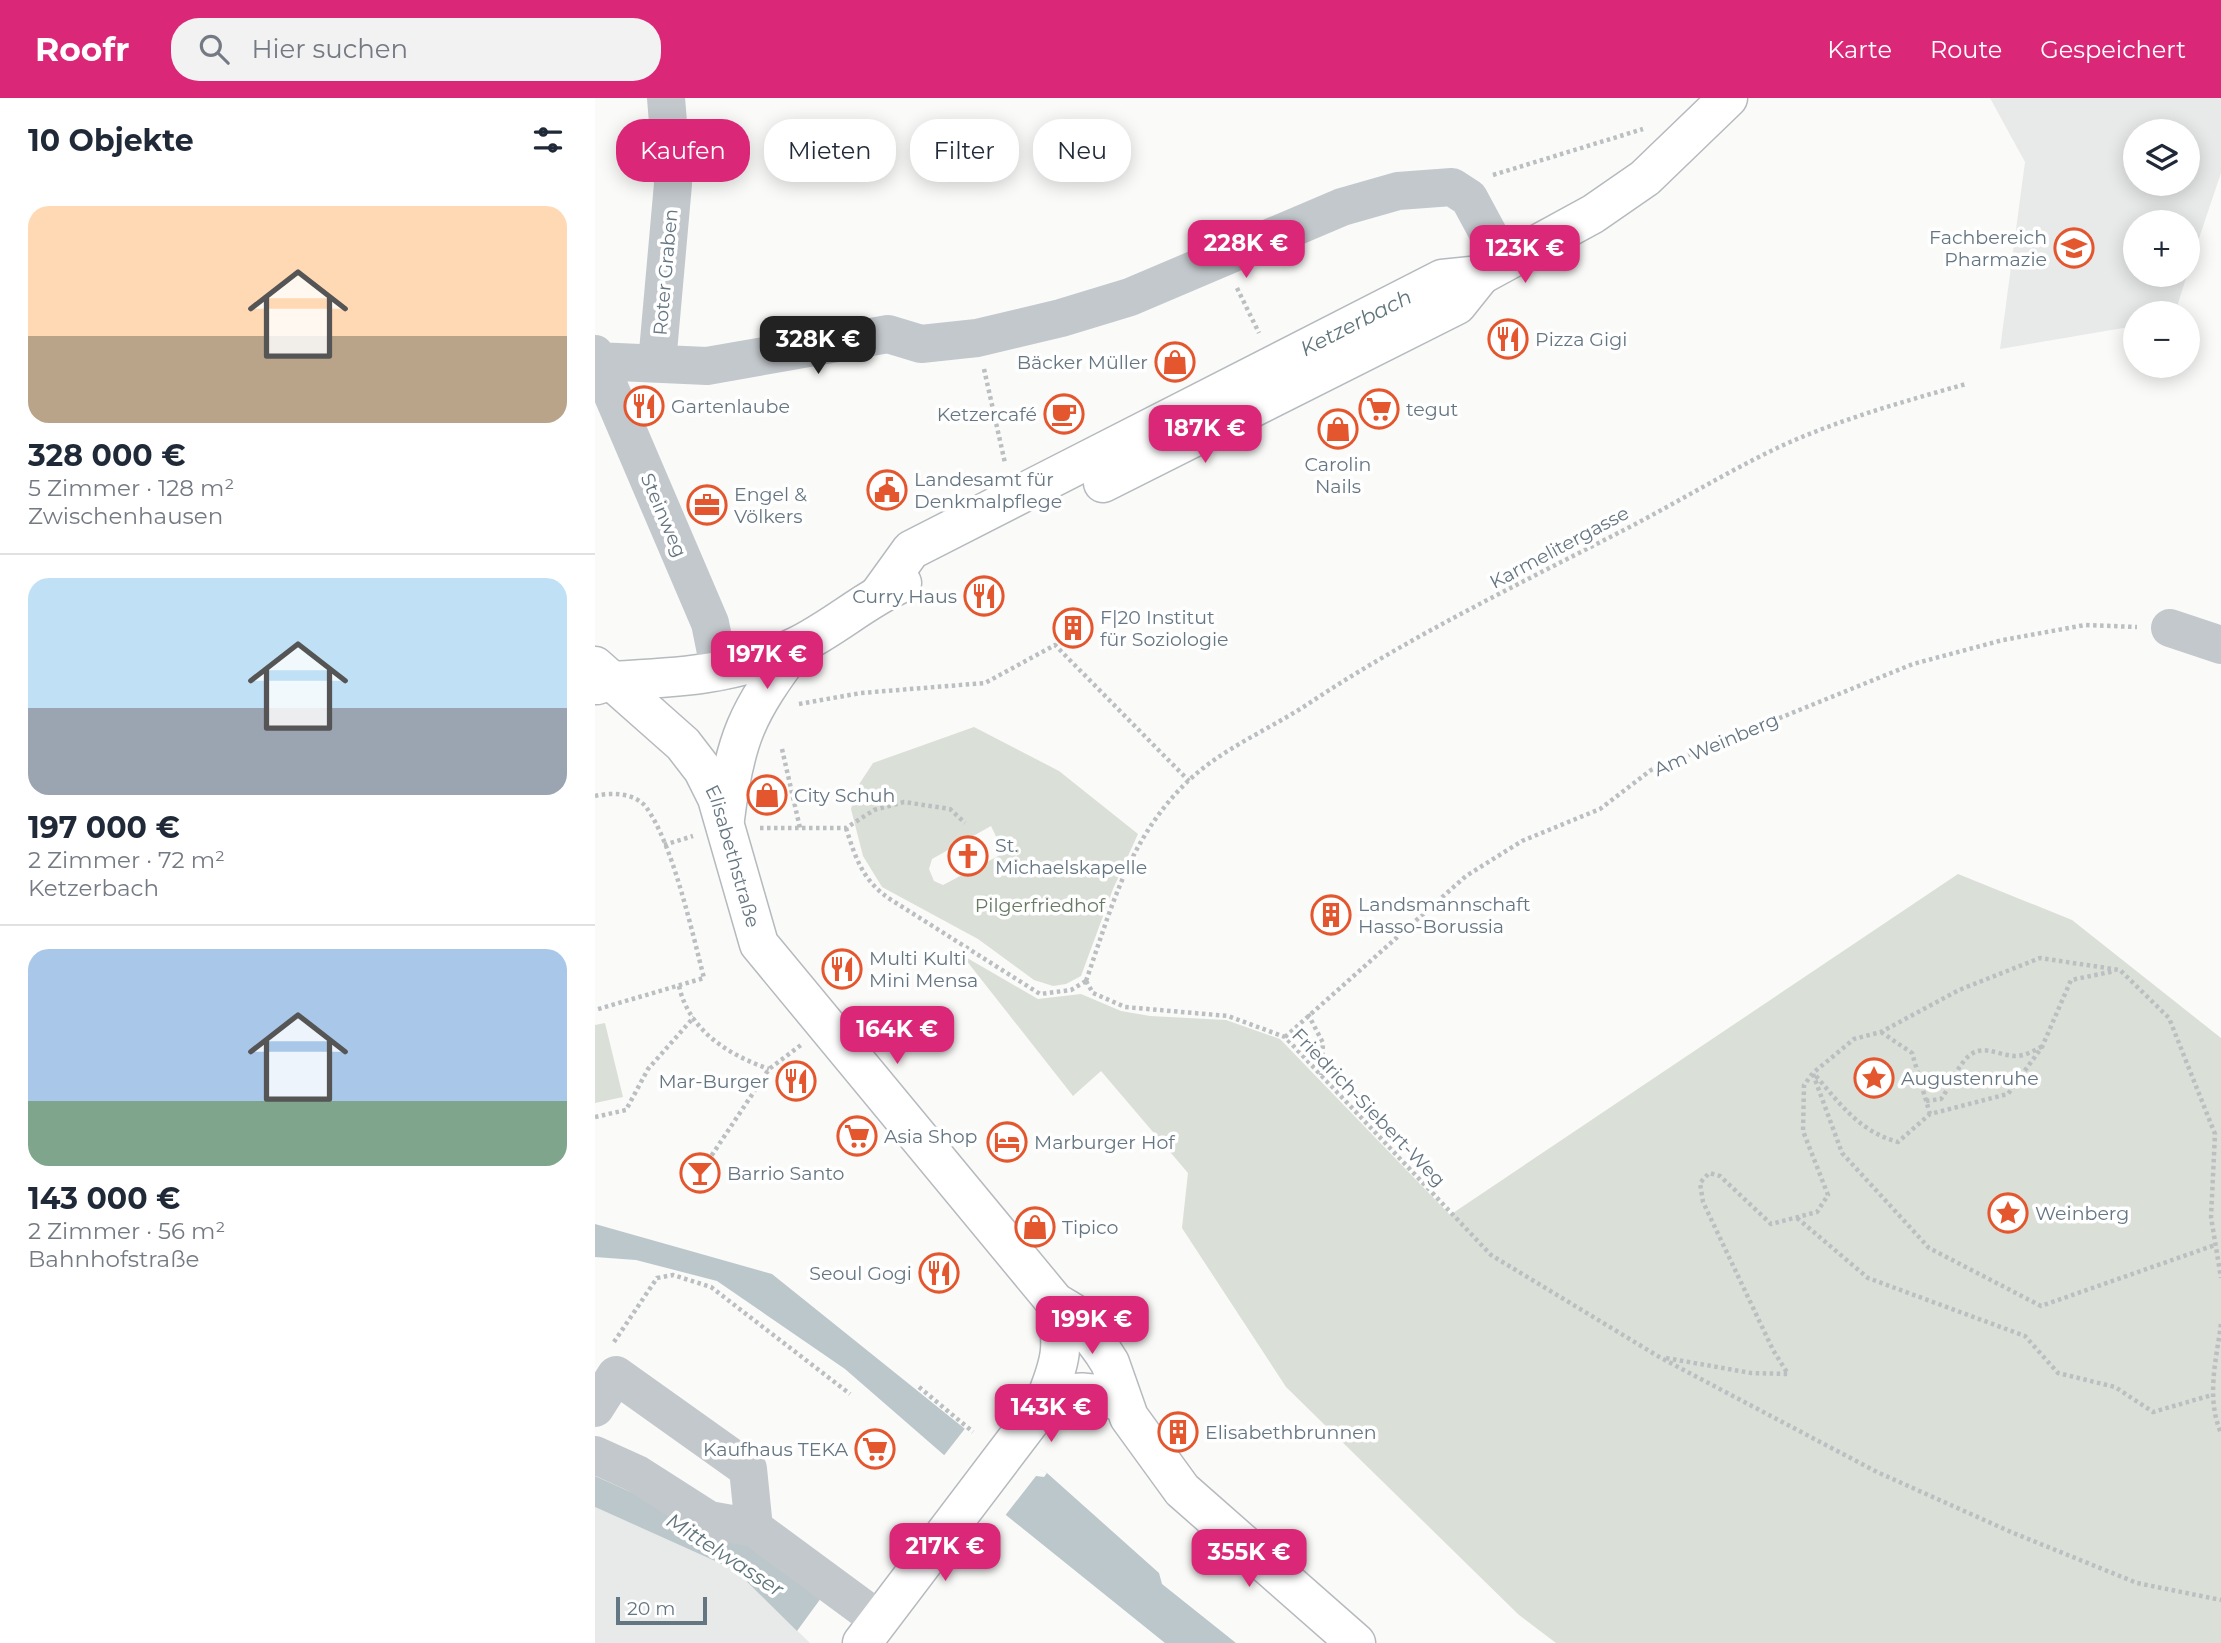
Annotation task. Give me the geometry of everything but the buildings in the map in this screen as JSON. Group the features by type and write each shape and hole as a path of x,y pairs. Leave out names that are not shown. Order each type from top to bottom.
{"main road":[{"path":"600,678 720,672 752,665 796,647 880,593 1457,305 1492,269 1593,214 1645,178 1728,98"},
{"path":"725,830 731,770 743,729 763,690 796,647"},
{"name":"Elisabethstraße","path":"600,678 691,753 717,798 759,944 1055,1302 1075,1314 1110,1363 1122,1403 1140,1434 1182,1490 1340,1637"},
{"path":"871,1632 1044,1403 1060,1366 1063,1348 1055,1302"},
{"path":"1044,1403 1059,1395 1083,1390 1095,1391 1122,1403"}],"street":[{"name":"Roter Graben","path":"657,363 673,184 666,98"},
{"name":"Steinweg","path":"596,359 621,365 657,363 708,366 888,334 921,344 977,338 1061,318 1130,297 1342,207 1398,191 1452,187"},
{"path":"1452,187 1469,198 1492,269"},
{"name":"Steinweg","path":"596,359 710,622 720,672"},
{"path":"2170,628 2221,645"},
{"path":"604,1394 617,1375 748,1469 754,1528"},
{"path":"595,1455 637,1474 709,1520 754,1528 871,1632"}],"path":[{"path":"1452,187 1643,129"},
{"path":"1222,257 1264,343"},
{"path":"977,338 1005,452 1006,474"},
{"name":"Karmelitergasse","path":"1086,981 1117,890 1146,829 1189,781 1216,759 1314,701 1344,679 1700,486 1780,447 1881,408 1966,384"},
{"name":"Am Weinberg","path":"1285,1037 1466,876 1523,841 1599,809 1651,770 1913,664 2003,640 2085,625 2170,628"},
{"path":"794,706 816,699 861,693 985,684 1055,645 1189,781"},
{"path":"782,749 800,828"},
{"path":"595,796 628,795 645,806 664,845 687,912 704,978 595,1010"},
{"path":"664,845 725,830 846,828 874,810 904,802 950,809 965,822"},
{"path":"846,828 859,868 877,891 1040,994 1072,990 1086,981"},
{"path":"1661,1358 1751,1373 1788,1374 1773,1350 1703,1202 1700,1183 1709,1173 1720,1176 1771,1224 1817,1212 1828,1195 1803,1131 1804,1085 1813,1073 1854,1039 1881,1032 1959,990 2040,958 2120,970 2169,1018 2215,1134 2211,1217 2221,1278"},
{"path":"1813,1073 1856,1122 1879,1137 1898,1142 1930,1114 2008,1094 2042,1047 2071,979 2120,970"},
{"name":"Friedrich-Siebert-Weg","path":"1086,981 1093,993 1125,1007 1228,1016 1285,1037 1491,1255 1661,1358 1877,1472 2011,1532 2137,1583 2221,1600"},
{"path":"679,986 703,1032 730,1053 769,1069"},
{"path":"1308,1014 1323,1044 1321,1076"},
{"path":"595,1117 626,1110 648,1069 694,1017"},
{"path":"1881,1032 1912,1053 1930,1114"},
{"path":"700,1173 769,1069 807,1040"},
{"path":"1926,1101 1941,1099 1966,1058 1980,1050 1988,1048 2013,1056 2024,1055 2042,1047"},
{"path":"1813,1073 1843,1153 1929,1248 2041,1306 2215,1245"},
{"path":"1797,1217 1868,1278 2025,1336 2058,1373 2115,1387 2153,1412 2212,1395"},
{"path":"604,1394 601,1362 657,1278 673,1275 711,1287 850,1394"},
{"path":"2221,1324 2212,1395 2214,1416 2221,1433"},
{"path":"2215,1367 2221,1374"},
{"path":"919,1387 974,1432"},
{"path":"933,1398 937,1392"}],"shaded area":[{"name":"Fachbereich Pharmazie","path":"1990,98 2221,98 2221,173 2200,235 2200,210 2123,210 2123,287 2183,287 2179,301 2123,301 2123,328 2000,349 2025,162"},
{"path":"595,1507 735,1570 810,1643 595,1643"}],"green space":[{"name":"Pilgerfriedhof","path":"974,727 1059,771 1138,834 1113,889 1081,976 1066,984 1053,986 1034,980 978,939 882,887 863,856 851,809 856,789 873,763","holes":["991,826 1004,853 943,885 934,881 929,869 932,859"]},
{"path":"1958,874 2072,920 2221,1038 2221,1643 1556,1643 1519,1615 1286,1387 1182,1228 1188,1173 1101,1071 1073,1096 962,955 1038,999 1081,994 1121,1011 1150,1016 1226,1020 1280,1039 1450,1215"},
{"path":"605,1023 623,1097 595,1103 595,1025"}],"water":[{"path":"595,1224 772,1274 980,1441 1047,1473 1159,1573 1162,1584 1236,1643 1165,1643 1001,1511 952,1462 845,1369 717,1281 636,1260 595,1257"},
{"name":"Mittelwasser","path":"595,1476 747,1544 824,1594 797,1631 735,1570 595,1507"}],"pier":[{"path":"967,1426 982,1438 1047,1473 1044,1477 1036,1476 1004,1517 942,1458"}],"place":[{"name":"Fachbereich Pharmazie","path":"2074,248"},
{"name":"Pizza Gigi","path":"1508,339"},
{"name":"Bäcker Müller","path":"1175,362"},
{"name":"Gartenlaube","path":"644,406"},
{"name":"tegut","path":"1379,409"},
{"name":"Ketzercafé","path":"1064,414"},
{"name":"Carolin Nails","path":"1338,429"},
{"name":"Landesamt für Denkmalpflege","path":"887,490"},
{"name":"Engel & Völkers","path":"707,505"},
{"name":"Curry Haus","path":"984,596"},
{"name":"F|20 Institut für Soziologie","path":"1073,628"},
{"name":"City Schuh","path":"767,795"},
{"name":"St. Michaelskapelle","path":"968,856"},
{"name":"Landsmannschaft Hasso-Borussia","path":"1331,915"},
{"name":"Multi Kulti Mini Mensa","path":"842,969"},
{"name":"Augustenruhe","path":"1874,1078"},
{"name":"Mar-Burger","path":"796,1081"},
{"name":"Asia Shop","path":"857,1136"},
{"name":"Marburger Hof","path":"1007,1142"},
{"name":"Barrio Santo","path":"700,1173"},
{"name":"Weinberg","path":"2008,1213"},
{"name":"Tipico","path":"1035,1227"},
{"name":"Seoul Gogi","path":"939,1273"},
{"name":"Elisabethbrunnen","path":"1178,1432"},
{"name":"Kaufhaus TEKA","path":"875,1449"}],"water label":[{"name":"Ketzerbach","path":"1356,323"}]}
